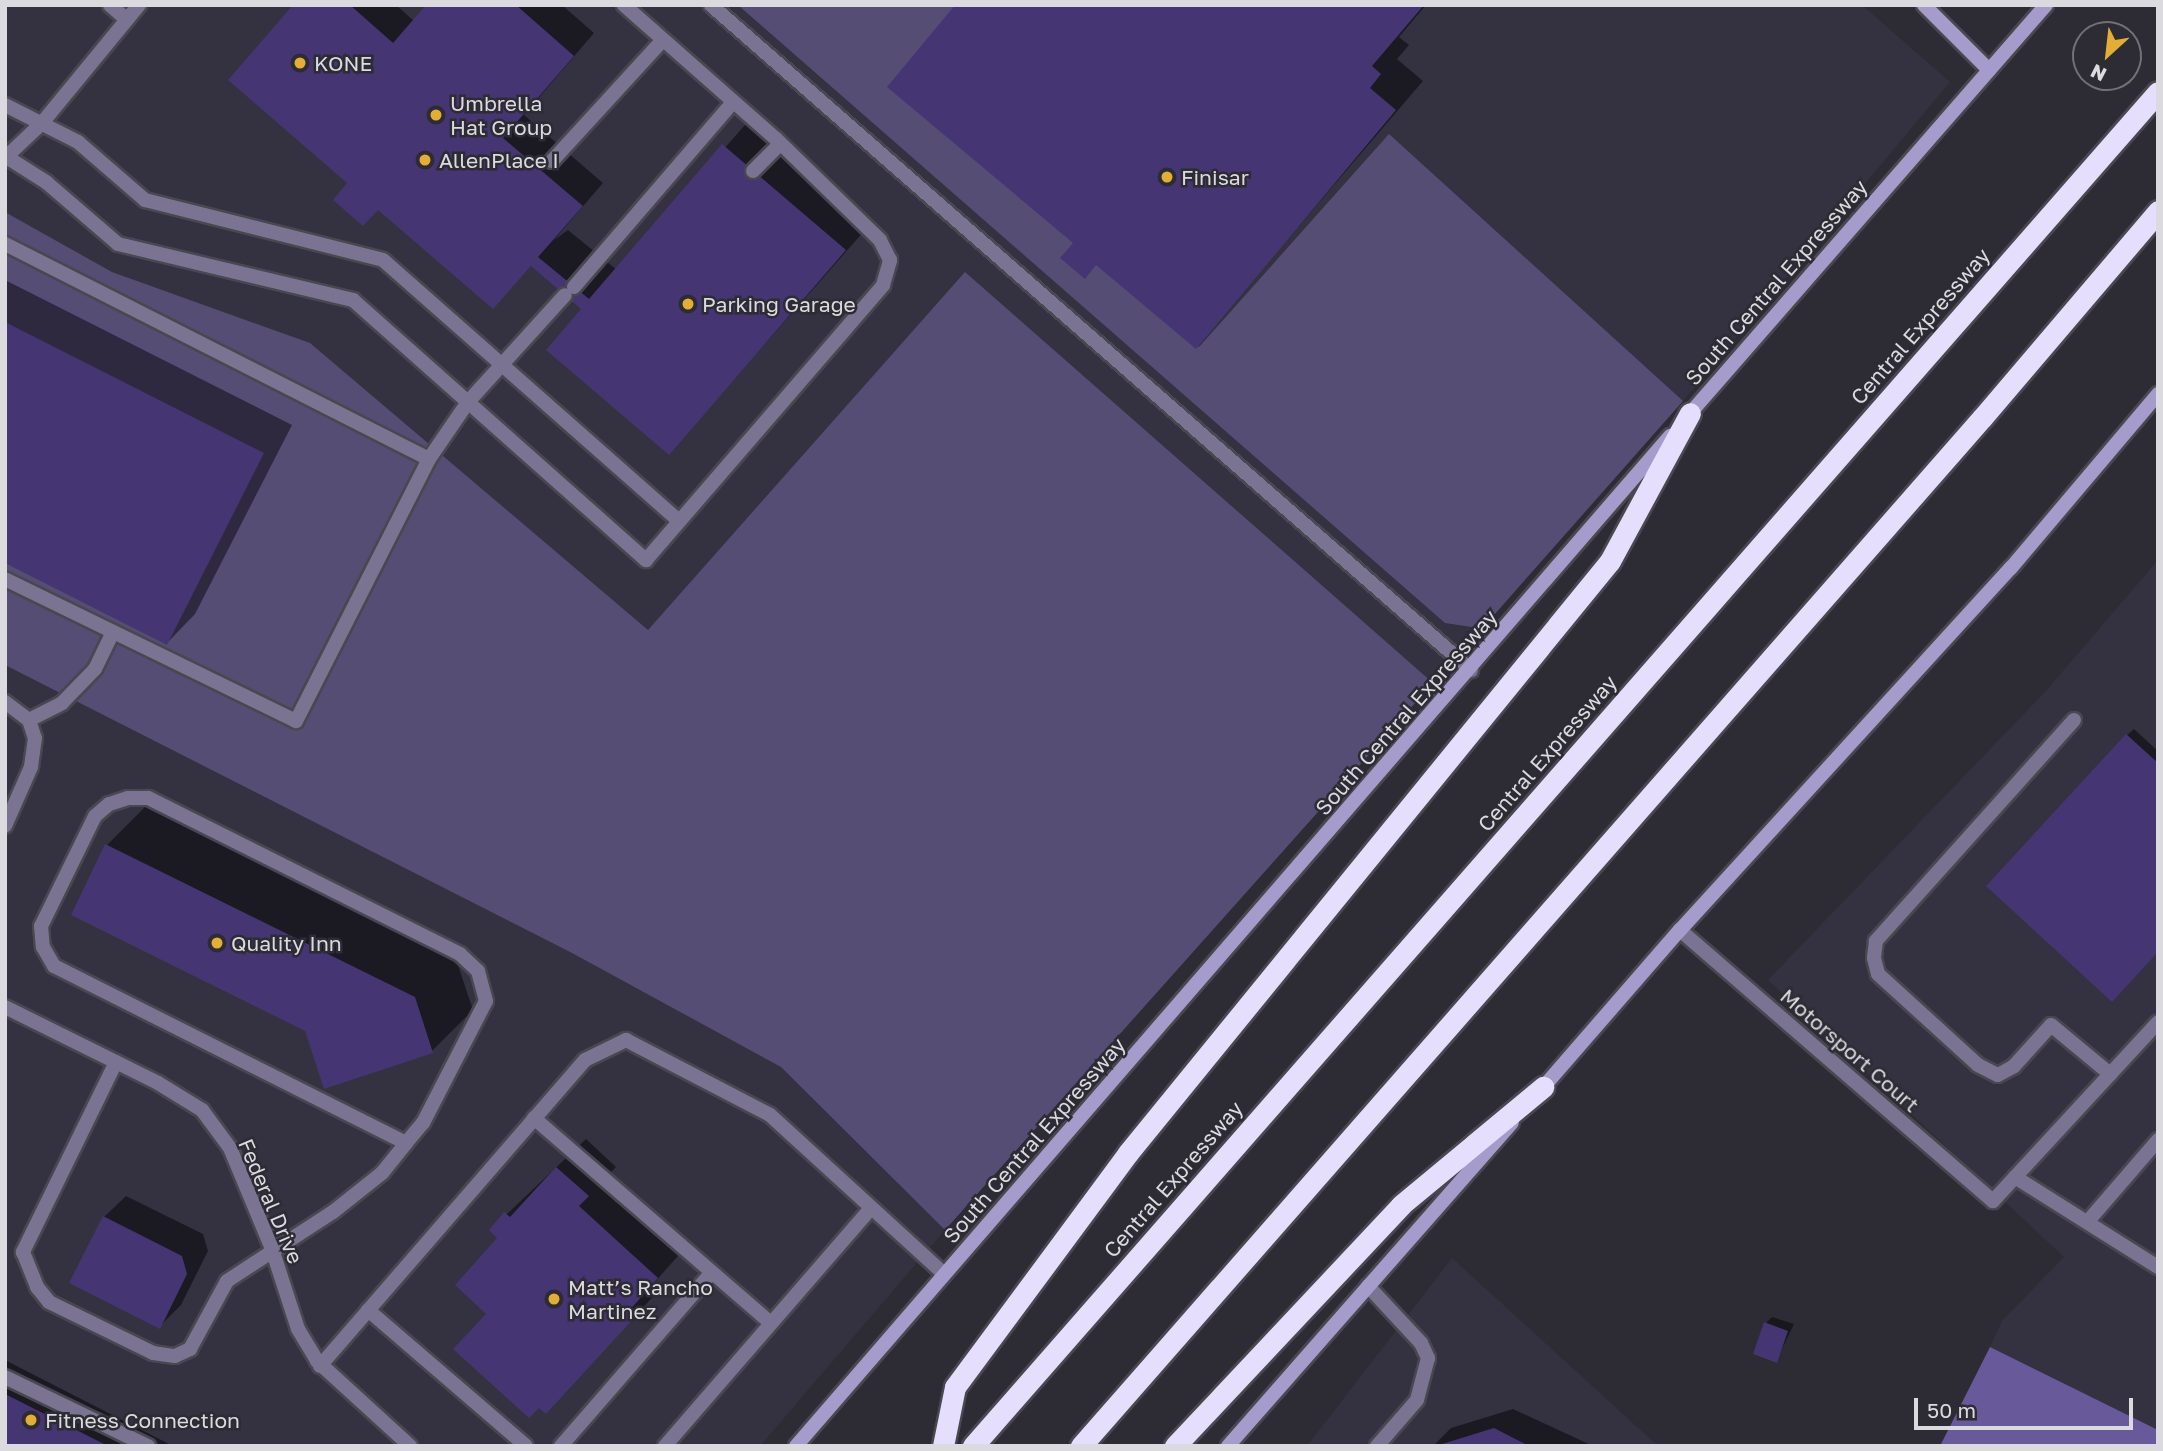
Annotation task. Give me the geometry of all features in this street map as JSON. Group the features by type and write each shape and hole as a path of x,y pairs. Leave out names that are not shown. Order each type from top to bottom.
{"highway":[{"name":"Central Expressway","path":"973,1446 2158,92"},
{"path":"1081,1446 1982,418 2158,211"},
{"path":"943,1446 955,1387 1128,1153 1602,572 1690,413"},
{"path":"1175,1446 1401,1205 1544,1087"}],"main road":[{"path":"1924,5 1989,71"},
{"name":"South Central Expressway","path":"796,1446 2046,5"},
{"path":"1228,1446 1680,930 2011,568 2158,394"}],"street":[{"path":"110,5 127,19"},
{"path":"139,5 42,122 5,157 46,182 118,244 353,300 646,560 883,285 890,260 880,240 780,144 624,5"},
{"path":"711,5 1471,670"},
{"path":"552,161 663,40"},
{"path":"5,579 296,721 429,459 468,402 570,291 732,103"},
{"path":"5,105 78,142 145,200 383,260 678,520"},
{"path":"753,171 780,144"},
{"path":"5,244 429,459"},
{"path":"29,720 62,702 95,668 113,632"},
{"path":"5,702 29,720 35,738 31,767 5,826"},
{"path":"2074,720 1876,942 1874,958 1878,974 1978,1065 1998,1074 2014,1066 2050,1025 2110,1074"},
{"path":"116,1062 23,1252 32,1278 49,1302 153,1353 175,1356 200,1338 227,1281 272,1249 333,1212 382,1172 423,1123 474,1032 486,1001 478,971 460,954 148,798 128,798 109,804 95,816 41,926 43,947 54,966 406,1143"},
{"name":"Motorsport Court","path":"1680,930 1993,1201 2015,1177"},
{"name":"Federal Drive","path":"5,1007 116,1062 202,1110 230,1148 272,1249 298,1329 320,1366 410,1446"},
{"path":"2158,1022 2015,1177 2089,1220 2158,1267"},
{"path":"320,1366 584,1060 626,1040 770,1115 944,1274"},
{"path":"534,1118 771,1323"},
{"path":"2089,1220 2158,1140"},
{"path":"665,1446 871,1208"},
{"path":"561,1446 712,1272"},
{"path":"1368,1286 1422,1343 1428,1358 1417,1400 1377,1446"},
{"path":"368,1310 526,1446"},
{"path":"5,1377 148,1446"}],"shaded area":[{"path":"5,5 1862,5 1950,82 1683,401 1433,683 965,273 648,630 310,344 112,272 5,212"},
{"path":"738,5 960,5 898,84 1199,347 1389,134 1683,401 1487,623 1472,627 1445,623"},
{"path":"5,212 112,272 310,343 648,630 965,272 1433,683 945,1230 781,1067 572,953 5,665"},
{"path":"2158,560 2158,1430 1990,1347 2002,1321 2064,1257 1768,980 2046,691"},
{"path":"5,665 572,953 781,1067 945,1230 760,1446 5,1446"},
{"path":"1452,1258 1658,1446 1307,1446"},
{"path":"1990,1347 2158,1430 2158,1446 1940,1446"}],"building":[{"path":"293,5 350,5 393,43 426,5 516,5 574,56 503,138 583,206 538,257 589,299 722,144 846,250 669,455 546,350 581,309 531,266 493,309 378,210 363,226 333,200 347,183 228,80"},
{"name":"Finisar","path":"955,5 1424,5 1372,66 1381,74 1370,88 1396,110 1196,349 1096,265 1085,279 1060,258 1073,243 887,87"},
{"path":"5,322 264,453 167,645 5,563"},
{"path":"2126,734 2158,763 2158,952 2112,1002 1986,886"},
{"name":"Quality Inn","path":"105,844 415,997 433,1053 324,1089 305,1031 71,915"},
{"name":"Matt’s Rancho Martinez","path":"556,1167 589,1196 579,1206 658,1278 628,1312 634,1318 546,1414 539,1408 529,1418 453,1349 486,1314 455,1285 497,1238 489,1230 504,1212 510,1217"},
{"path":"103,1216 182,1256 187,1274 160,1329 69,1283"},
{"path":"1764,1322 1788,1331 1777,1363 1753,1354"},
{"name":"Fitness Connection","path":"5,1394 108,1446 5,1446"},
{"path":"1494,1428 1529,1446 1439,1446 1439,1445"}],"place":[{"name":"KONE","path":"300,63"},
{"name":"Umbrella Hat Group","path":"436,115"},
{"name":"AllenPlace I","path":"425,160"},
{"name":"Finisar","path":"1167,177"},
{"name":"Parking Garage","path":"688,304"},
{"name":"Quality Inn","path":"217,943"},
{"name":"Matt’s Rancho Martinez","path":"554,1299"},
{"name":"Fitness Connection","path":"31,1420"}]}
